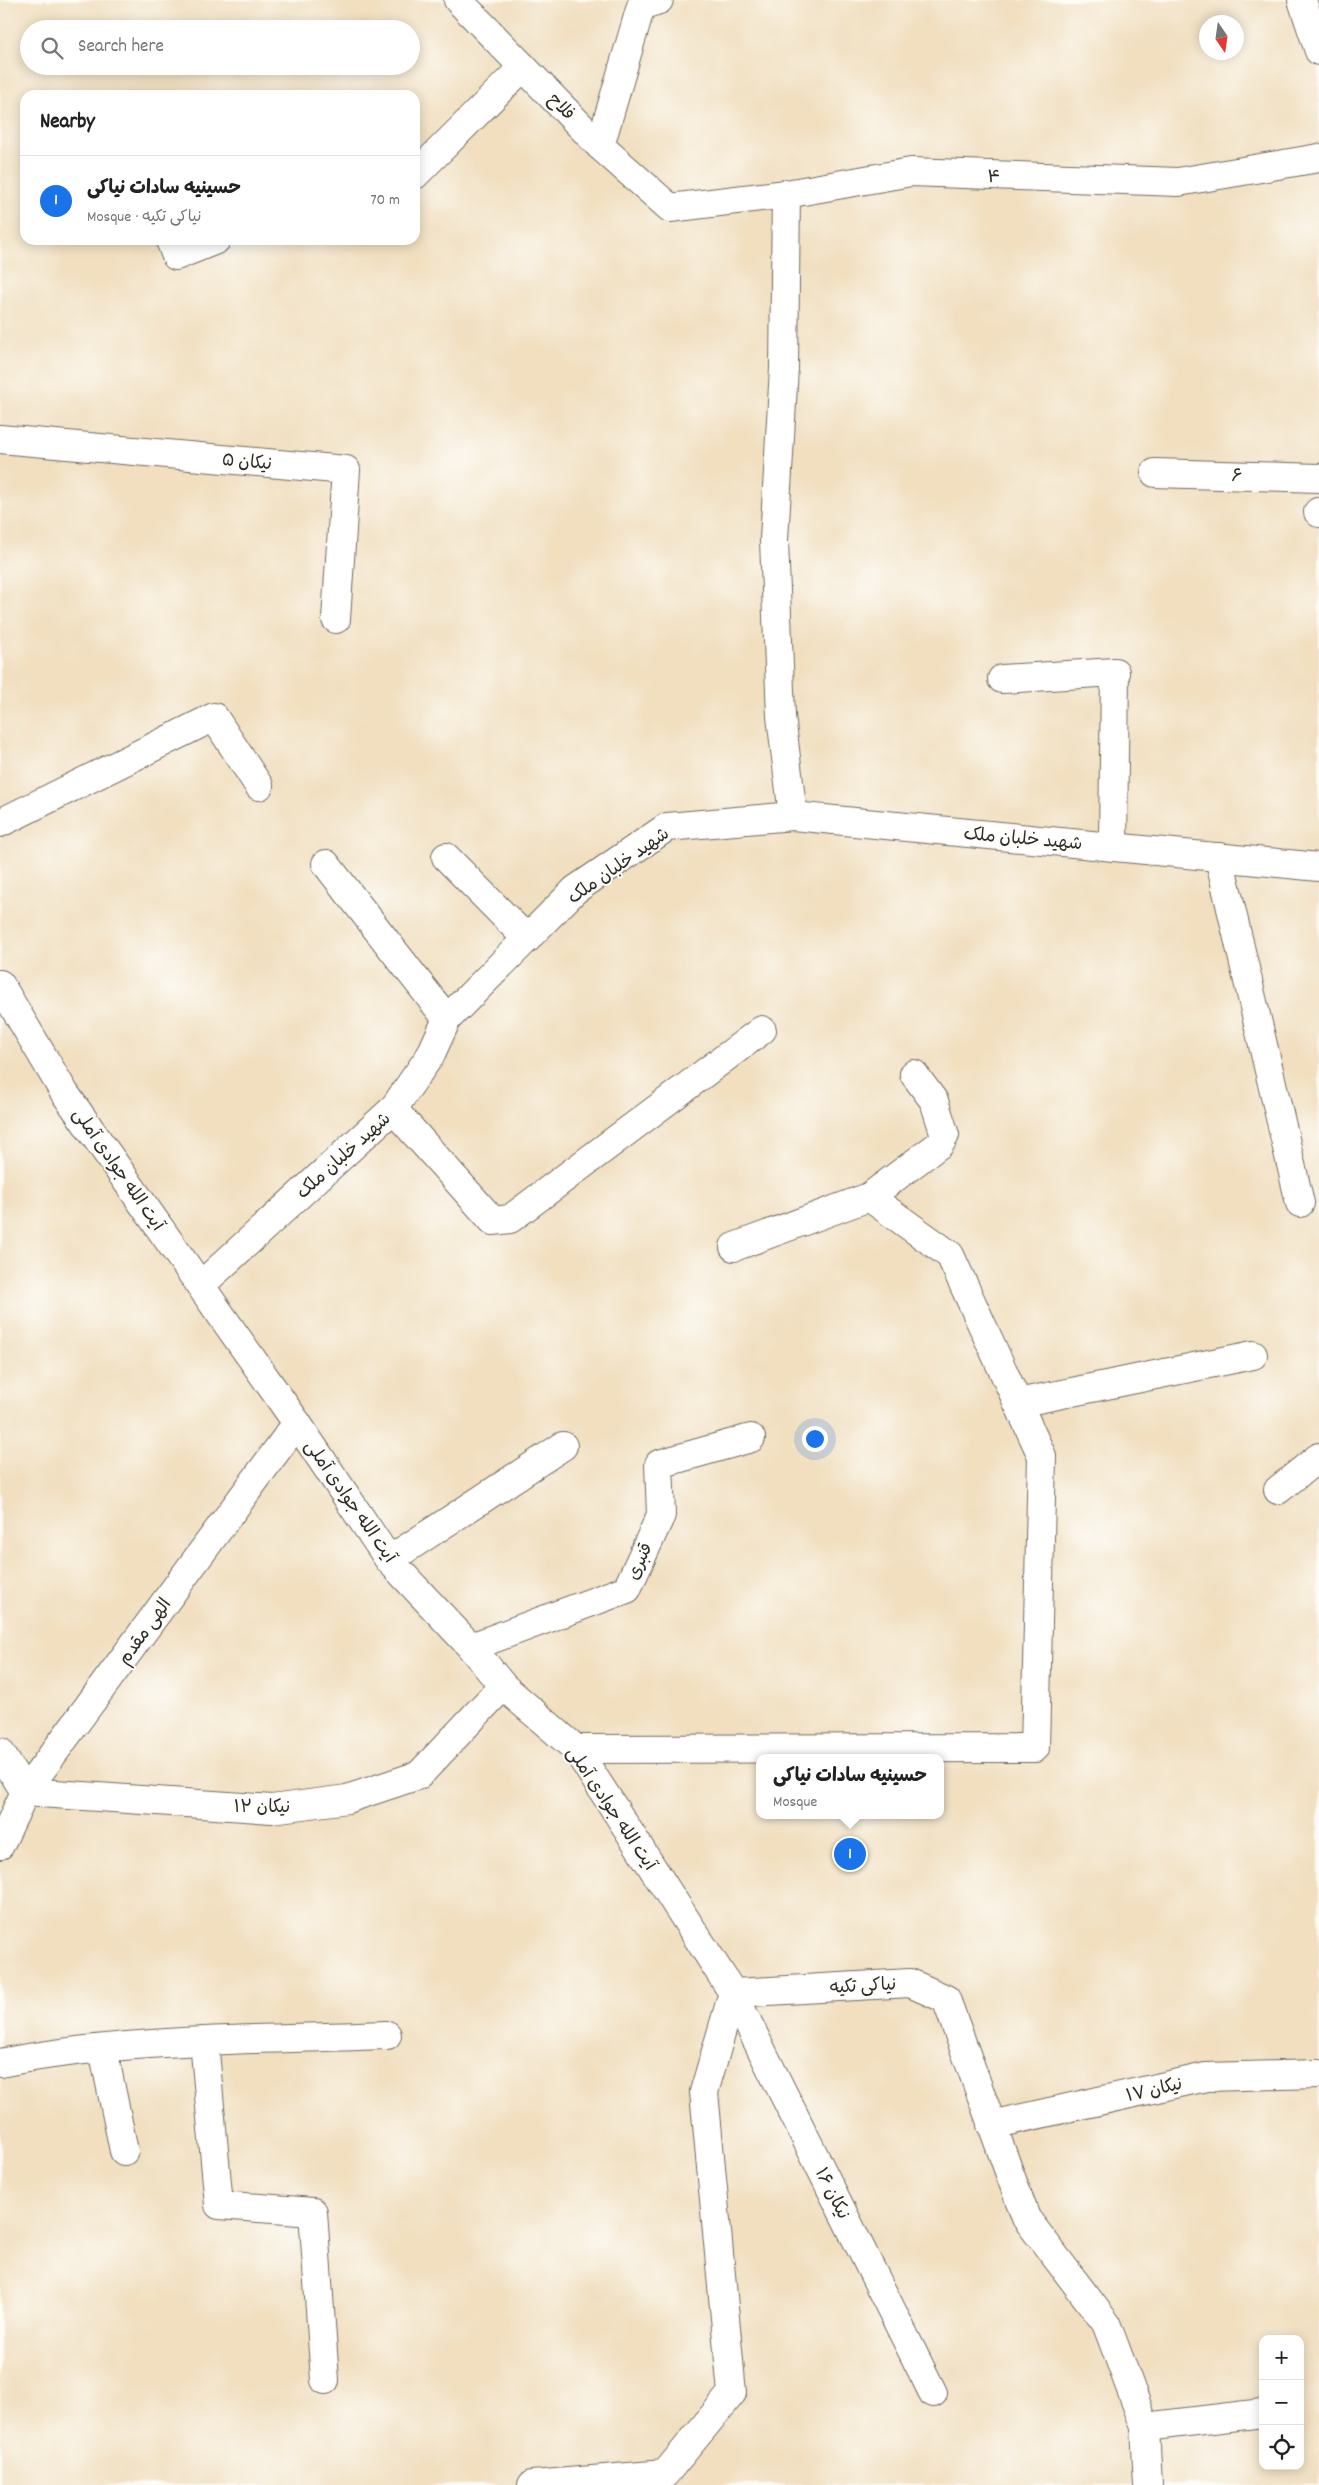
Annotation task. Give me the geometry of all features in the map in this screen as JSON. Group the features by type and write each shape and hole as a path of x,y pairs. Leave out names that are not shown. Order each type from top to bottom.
{"street":[{"path":"600,146 641,6 659,0"},
{"path":"1302,0 1319,51"},
{"name":"فلاح","path":"466,3 523,67 600,146 670,208"},
{"path":"420,169 523,67"},
{"name":"۴","path":"670,208 786,194 910,172 1178,182 1319,158"},
{"path":"786,194 784,368 774,540 781,716 793,816"},
{"path":"172,245 176,256 204,245"},
{"name":"نیکان ۵","path":"0,439 346,470 336,619"},
{"name":"۶","path":"1154,473 1319,478"},
{"path":"1002,679 1115,672 1113,847"},
{"path":"0,823 214,717 259,786"},
{"name":"شهید خلبان ملک","path":"201,1285 393,1109 430,1056 447,1019 575,890 666,827 793,816 1319,867"},
{"path":"446,857 527,938"},
{"path":"1218,857 1300,1203"},
{"path":"326,864 447,1019"},
{"name":"آیت الله جوادی آملی","path":"0,984 64,1092 297,1423 389,1560 471,1647 504,1686 576,1749 732,1993"},
{"path":"393,1109 493,1221 501,1221 510,1219 762,1030"},
{"path":"734,1247 868,1197 940,1144 945,1135 934,1101 914,1074"},
{"path":"576,1749 1035,1748 1042,1456 950,1254 868,1197"},
{"path":"1018,1403 1253,1354"},
{"name":"الهی مقدم","path":"0,1845 25,1792 297,1423"},
{"name":"قنبری","path":"471,1647 627,1589 660,1514 659,1464 750,1438"},
{"path":"389,1560 563,1446"},
{"path":"1278,1490 1319,1457"},
{"name":"نیکان ۱۲","path":"25,1792 272,1809 347,1799 419,1775 504,1686"},
{"path":"0,1752 25,1792"},
{"name":"نیاکی تکیه","path":"732,1993 910,1983 946,1999 1026,2218 1106,2323 1145,2427 1148,2485"},
{"path":"532,2485 665,2474 732,2393 704,2092 732,1993"},
{"name":"نیکان ۱۶","path":"732,1993 933,2393"},
{"path":"0,2063 55,2052 204,2041 387,2035"},
{"path":"204,2041 219,2205 313,2212 325,2380"},
{"path":"103,2049 124,2151"},
{"name":"نیکان ۱۷","path":"991,2125 1206,2077 1319,2074"},
{"path":"1145,2427 1259,2413"}],"place":[{"name":"حسینیه سادات نیاکی","path":"850,1854"}]}
